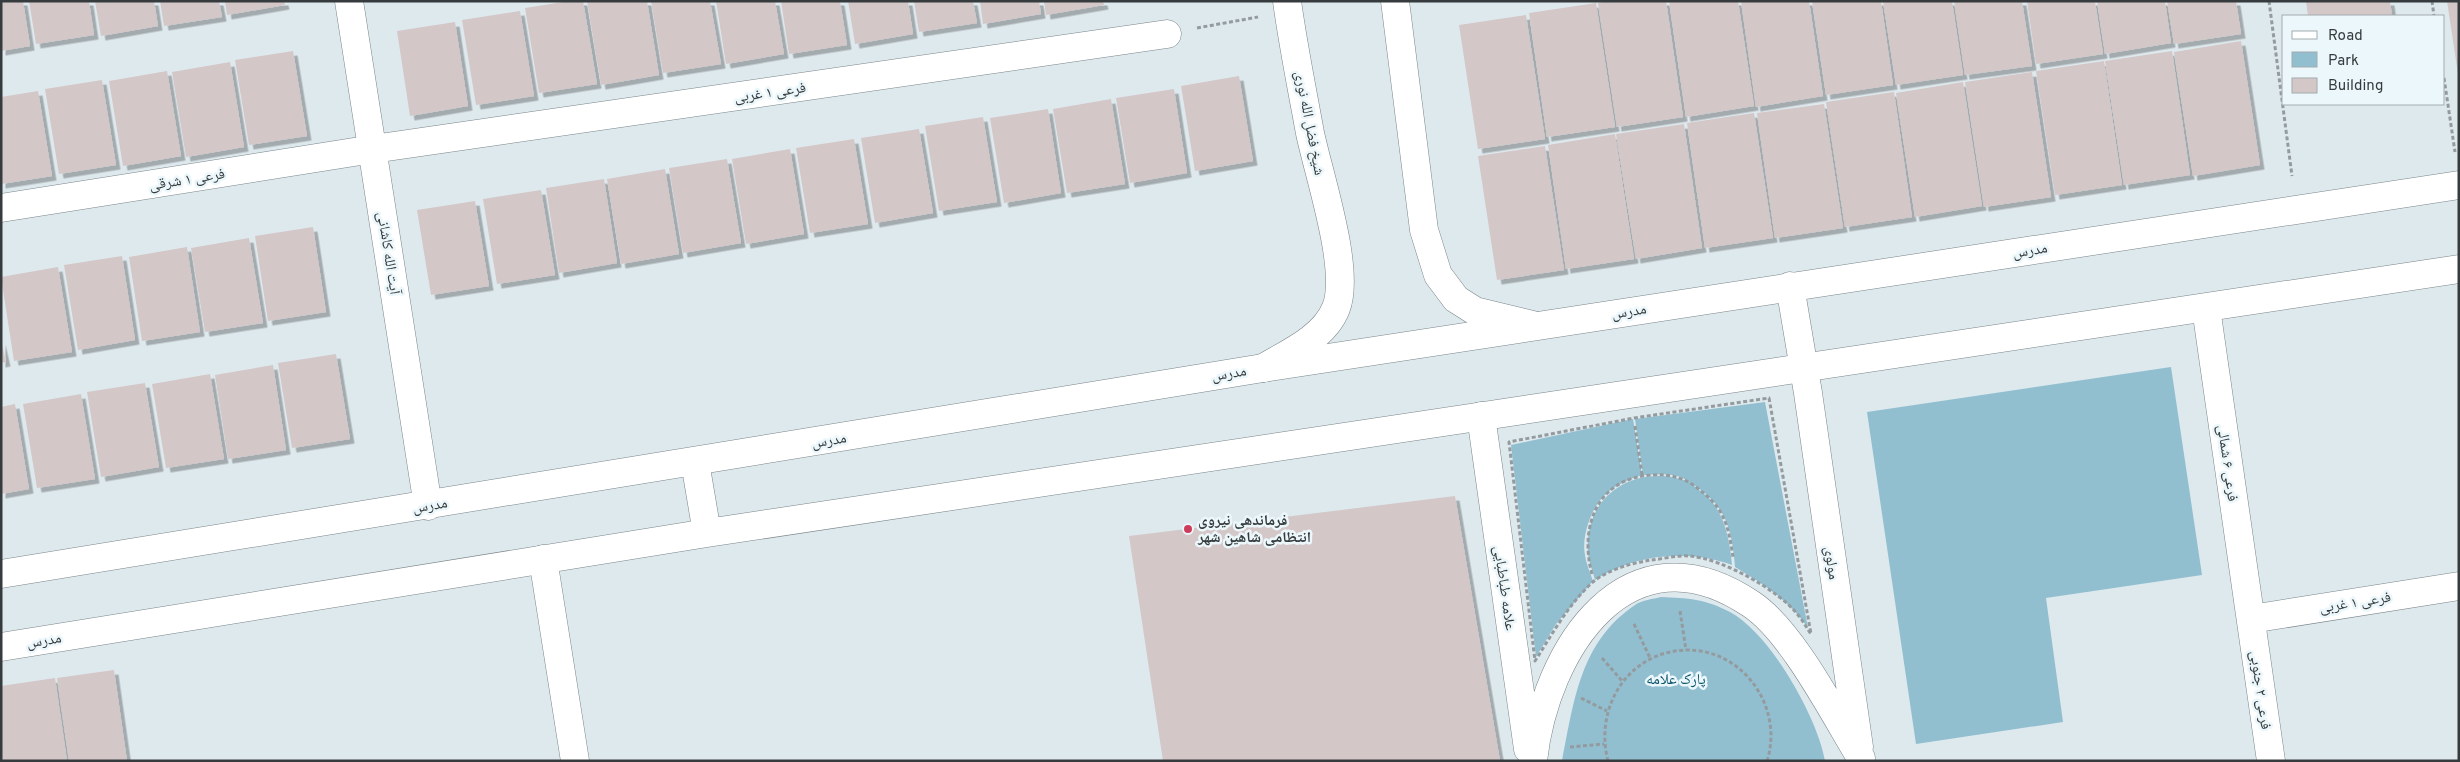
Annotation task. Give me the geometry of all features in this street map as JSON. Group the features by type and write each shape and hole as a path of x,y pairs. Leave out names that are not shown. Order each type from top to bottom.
{"main road":[{"name":"آیت الله کاشانی","path":"349,1 428,506"},
{"path":"1394,1 1424,230 1438,275 1456,299 1475,311 1533,325"},
{"name":"شیخ فضل الله نوری","path":"1263,368 1299,347 1321,331 1336,309 1341,279 1310,134 1287,6"},
{"name":"فرعی ۱ غربی","path":"373,149 1167,34"},
{"name":"فرعی ۱ شرقی","path":"1,208 373,149"},
{"name":"مدرس","path":"1,574 1533,325 2297,209 2457,172"},
{"name":"مدرس","path":"1,648 707,533 1804,366 2206,308 2459,269"},
{"name":"مولوی","path":"1790,286 1804,366 1861,759"},
{"name":"فرعی ۶ شمالی","path":"2206,308 2251,619"},
{"name":"علامه طباطبایی","path":"1481,416 1529,761"},
{"path":"695,462 707,533"},
{"path":"544,559 575,761"},
{"path":"1533,761 1536,733 1552,683 1566,650 1586,622 1609,601 1627,589 1655,580 1687,578 1719,586 1752,604 1780,631 1861,759"},
{"name":"فرعی ۱ غربی","path":"2251,619 2459,586"},
{"name":"فرعی ۲ جنوبی","path":"2251,619 2271,761"}],"path":[{"path":"2268,1 2282,101"},
{"path":"2432,1 2434,15"},
{"path":"1167,34 1287,6"},
{"path":"2445,85 2457,172"},
{"path":"2282,105 2297,209"},
{"path":"1769,398 1810,634 1797,613 1734,568 1714,560 1688,556 1641,562 1622,567 1594,581 1569,609 1535,661 1509,442 1634,418 1769,398"},
{"path":"1634,418 1642,475"},
{"path":"1594,581 1586,554 1587,534 1593,514 1601,500 1612,488 1642,475 1664,474 1680,477 1708,496 1723,516 1734,568"},
{"path":"1678,602 1686,650"},
{"path":"1630,617 1652,660"},
{"path":"1608,761 1604,744 1607,711 1614,693 1633,670 1658,656 1686,650 1715,655 1741,669 1760,690 1770,716 1772,746 1767,761"},
{"path":"1599,654 1623,682"},
{"path":"1574,695 1607,711"},
{"path":"1561,748 1604,744"}],"green space":[{"path":"2171,367 2202,575 2046,598 2063,722 1916,744 1867,412"},
{"path":"1765,402 1808,628 1784,601 1735,567 1732,541 1720,509 1713,500 1692,484 1713,503 1722,519 1728,537 1732,565 1697,557 1662,557 1627,564 1595,580 1588,554 1589,533 1595,514 1604,499 1618,488 1634,480 1651,476 1670,477 1690,482 1673,475 1643,475 1635,419"},
{"path":"1633,419 1642,475 1615,487 1596,506 1588,524 1584,543 1584,551 1593,581 1556,624 1536,657 1511,445"},
{"name":"پارک علامه","path":"1661,597 1696,600 1712,604 1730,612 1761,638 1790,678 1802,700 1821,743 1825,761 1562,761 1576,695 1582,674 1591,655 1602,637 1617,620 1635,605"}],"building":[{"path":"1,1 23,1 30,46 1,51"},
{"path":"29,1 89,1 94,35 36,44"},
{"path":"95,1 154,1 158,26 101,36"},
{"path":"160,1 219,1 222,17 164,26"},
{"path":"225,1 284,1 285,5 227,15"},
{"path":"570,1 583,1 597,84 539,93 525,8"},
{"path":"587,1 647,1 659,75 601,85"},
{"path":"651,1 710,1 721,64 663,73"},
{"path":"716,1 775,1 784,54 726,64"},
{"path":"781,1 840,1 847,45 789,54"},
{"path":"848,1 908,1 913,34 855,44"},
{"path":"914,1 973,1 977,23 919,32"},
{"path":"980,1 1039,1 1041,14 983,24"},
{"path":"1044,1 1103,1 1104,5 1046,15"},
{"path":"1608,1 1666,1 1683,117 1617,127 1598,3"},
{"path":"1669,1 1738,1 1754,106 1686,117"},
{"path":"1741,1 1809,1 1823,96 1756,107"},
{"path":"1812,1 1881,1 1893,85 1826,95"},
{"path":"1883,1 1952,1 1963,75 1896,85"},
{"path":"1954,1 2022,1 2032,66 1965,75"},
{"path":"2027,1 2095,1 2103,54 2036,64"},
{"path":"2097,1 2165,1 2171,43 2105,54"},
{"path":"2167,1 2236,1 2241,34 2174,44"},
{"path":"2306,1 2390,1 2392,15 2308,15"},
{"path":"2447,1 2459,1 2459,74 2458,74"},
{"path":"1596,3 1615,127 1547,137 1529,13"},
{"path":"520,11 534,96 476,105 462,20"},
{"path":"1526,15 1545,139 1478,149 1459,25"},
{"path":"455,22 468,106 410,116 397,31"},
{"path":"2241,41 2260,165 2193,176 2174,52"},
{"path":"293,51 307,136 249,145 235,60"},
{"path":"2172,51 2190,175 2124,185 2105,61"},
{"path":"2104,61 2122,185 2055,195 2036,71"},
{"path":"230,62 244,147 186,157 172,72"},
{"path":"167,71 181,156 123,166 109,81"},
{"path":"2032,72 2051,197 1984,207 1965,82"},
{"path":"1239,76 1253,161 1195,171 1181,86"},
{"path":"102,80 116,165 59,174 45,89"},
{"path":"1963,82 1982,206 1915,217 1896,93"},
{"path":"1174,89 1187,173 1130,183 1116,98"},
{"path":"38,91 52,176 1,184 1,97"},
{"path":"1894,92 1912,217 1845,227 1826,102"},
{"path":"1111,99 1125,184 1067,193 1053,109"},
{"path":"1824,104 1843,228 1775,238 1757,113"},
{"path":"1048,109 1061,193 1004,203 990,118"},
{"path":"1754,113 1773,238 1705,248 1687,123"},
{"path":"983,117 997,202 939,211 925,126"},
{"path":"1684,124 1702,248 1636,259 1616,134"},
{"path":"919,129 933,213 875,223 861,138"},
{"path":"1615,134 1634,259 1566,269 1548,145"},
{"path":"854,139 868,224 810,233 796,148"},
{"path":"1545,146 1564,270 1497,280 1478,156"},
{"path":"790,149 804,234 746,244 732,159"},
{"path":"727,159 741,243 683,253 669,168"},
{"path":"665,169 679,254 621,264 607,179"},
{"path":"604,179 617,263 559,273 546,188"},
{"path":"541,190 555,275 497,284 483,199"},
{"path":"475,201 489,286 431,295 417,210"},
{"path":"313,227 326,312 268,321 255,236"},
{"path":"249,238 263,323 205,332 191,248"},
{"path":"187,247 200,332 142,341 129,257"},
{"path":"122,256 135,340 78,350 64,265"},
{"path":"58,267 72,352 14,361 1,277"},
{"path":"1,340 6,362 1,363"},
{"path":"336,354 350,439 292,448 278,363"},
{"path":"273,365 286,450 228,459 215,375"},
{"path":"210,374 224,459 166,468 152,384"},
{"path":"145,383 159,467 101,477 87,392"},
{"path":"81,394 95,479 37,488 23,404"},
{"path":"15,404 29,489 1,494 1,407"},
{"path":"1455,496 1500,761 1163,761 1129,536"},
{"path":"114,670 127,761 69,761 57,678"},
{"path":"55,678 67,761 1,761 1,686"}],"place":[{"name":"فرماندهی نیروی انتظامی شاهین شهر","path":"1188,529"}]}
